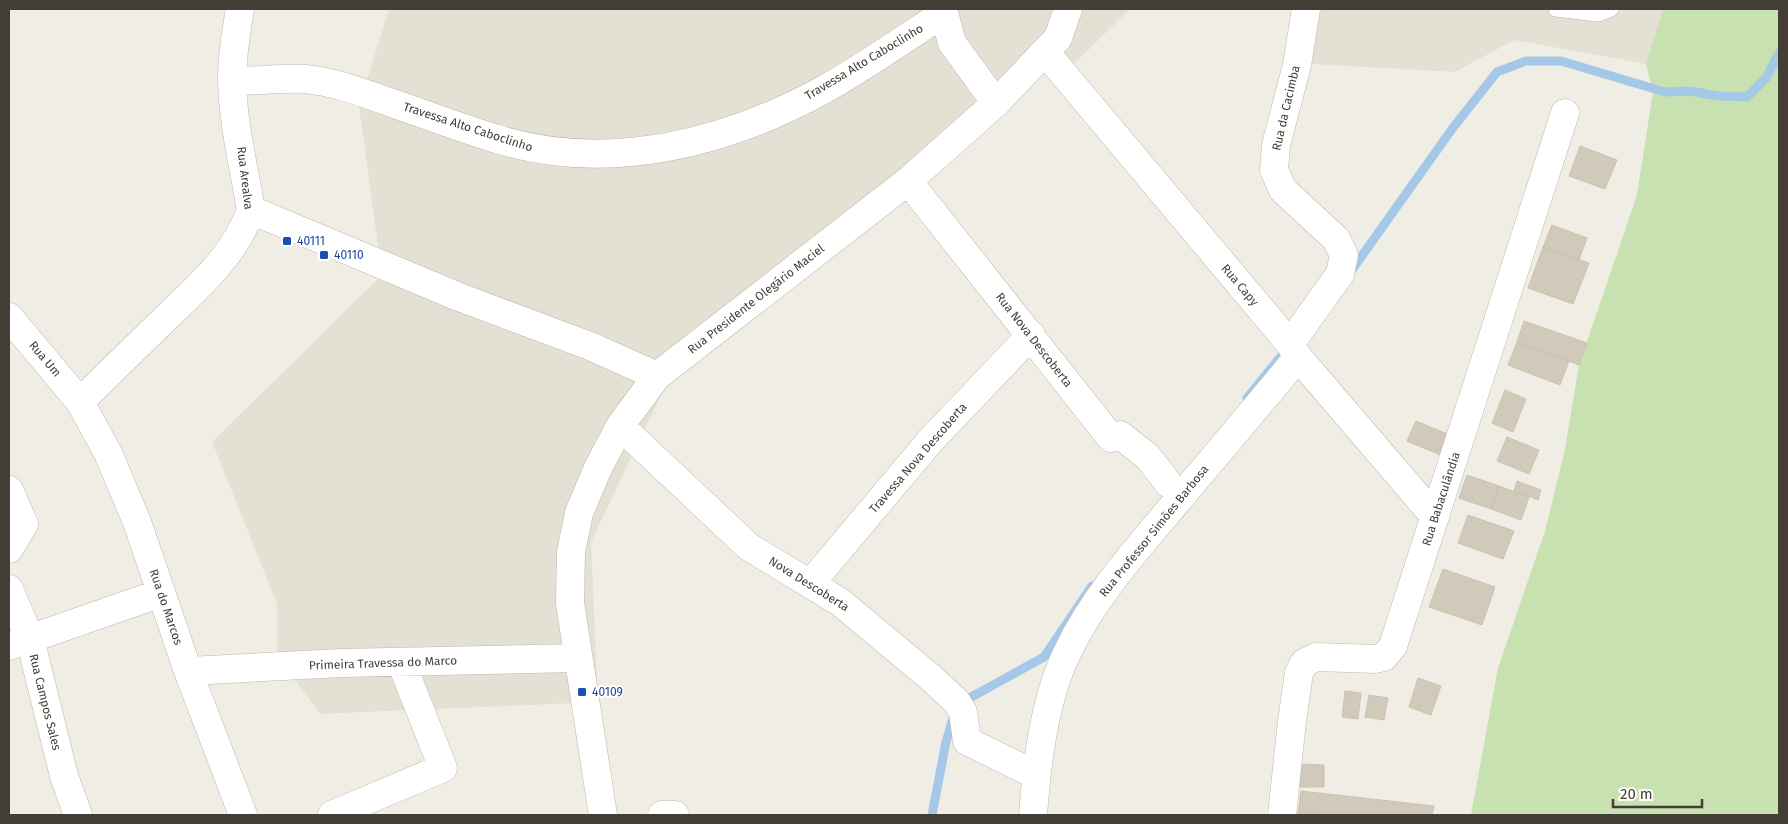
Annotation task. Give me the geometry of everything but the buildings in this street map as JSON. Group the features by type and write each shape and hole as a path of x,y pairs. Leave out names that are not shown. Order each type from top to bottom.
{"street":[{"name":"Rua Arealva","path":"80,402 224,260 246,224 251,210 232,81 233,50 240,9"},
{"name":"Rua Presidente Olegário Maciel","path":"603,815 570,602 571,552 579,513 598,468 620,426 657,376 908,181 996,103 1046,53 1058,38 1068,9"},
{"name":"Rua da Cacimba","path":"1294,351 1340,274 1344,255 1336,239 1283,190 1274,170 1276,145 1296,65 1306,9"},
{"name":"Travessa Alto Caboclinho","path":"232,81 305,79 347,87 498,139 537,150 572,154 615,154 659,150 719,136 768,118 826,89 943,11"},
{"path":"943,11 952,43 996,103"},
{"name":"Rua Capy","path":"1046,53 1435,517"},
{"name":"Rua Babaculândia","path":"1282,815 1292,721 1299,673 1304,662 1316,657 1384,658 1393,646 1564,113"},
{"name":"Rua Nova Descoberta","path":"908,181 1111,438 1120,435 1148,457 1168,483"},
{"path":"251,210 459,297 590,346 657,376"},
{"name":"Rua Um","path":"9,317 80,402"},
{"name":"Travessa Nova Descoberta","path":"810,584 931,440 1031,335"},
{"name":"Rua Professor Simões Barbosa","path":"1033,815 1036,775 1045,719 1067,654 1094,604 1294,351"},
{"name":"Rua do Marcos","path":"80,402 108,453 134,513 188,671 243,815"},
{"name":"Nova Descoberta","path":"620,426 748,547 840,602 930,676 956,701 963,712 967,741 1036,775"},
{"path":"9,490 24,524 9,550"},
{"name":"Rua Campos Sales","path":"9,589 19,642 78,815"},
{"path":"19,642 161,593"},
{"name":"Primeira Travessa do Marco","path":"188,671 401,662 578,658"},
{"path":"332,815 443,768 401,662"},
{"path":"662,815 675,815"}],"lane":[{"path":"1556,9 1598,14 1611,9"}],"shaded area":[{"path":"389,9 1127,9 1128,11 1074,64 1056,44 935,158 664,389 591,542 598,702 320,714 277,655 277,604 212,442 382,275 359,106"},
{"path":"1320,9 1663,9 1646,64 1514,40 1455,72 1312,64"}],"green space":[{"path":"1663,9 1779,9 1779,815 1471,815 1498,668 1545,531 1564,454 1579,365 1637,195 1653,92 1646,64"}],"waterway":[{"path":"1349,274 1452,129 1497,72 1526,61 1561,61 1665,92 1690,91 1718,96 1747,97 1766,78 1779,53"},
{"path":"1247,398 1282,355"},
{"path":"962,705 966,700 1044,657 1092,586"},
{"path":"932,815 946,742 954,715"}],"place":[{"name":"40111","path":"287,241"},
{"name":"40110","path":"324,255"},
{"name":"40109","path":"582,692"}]}
